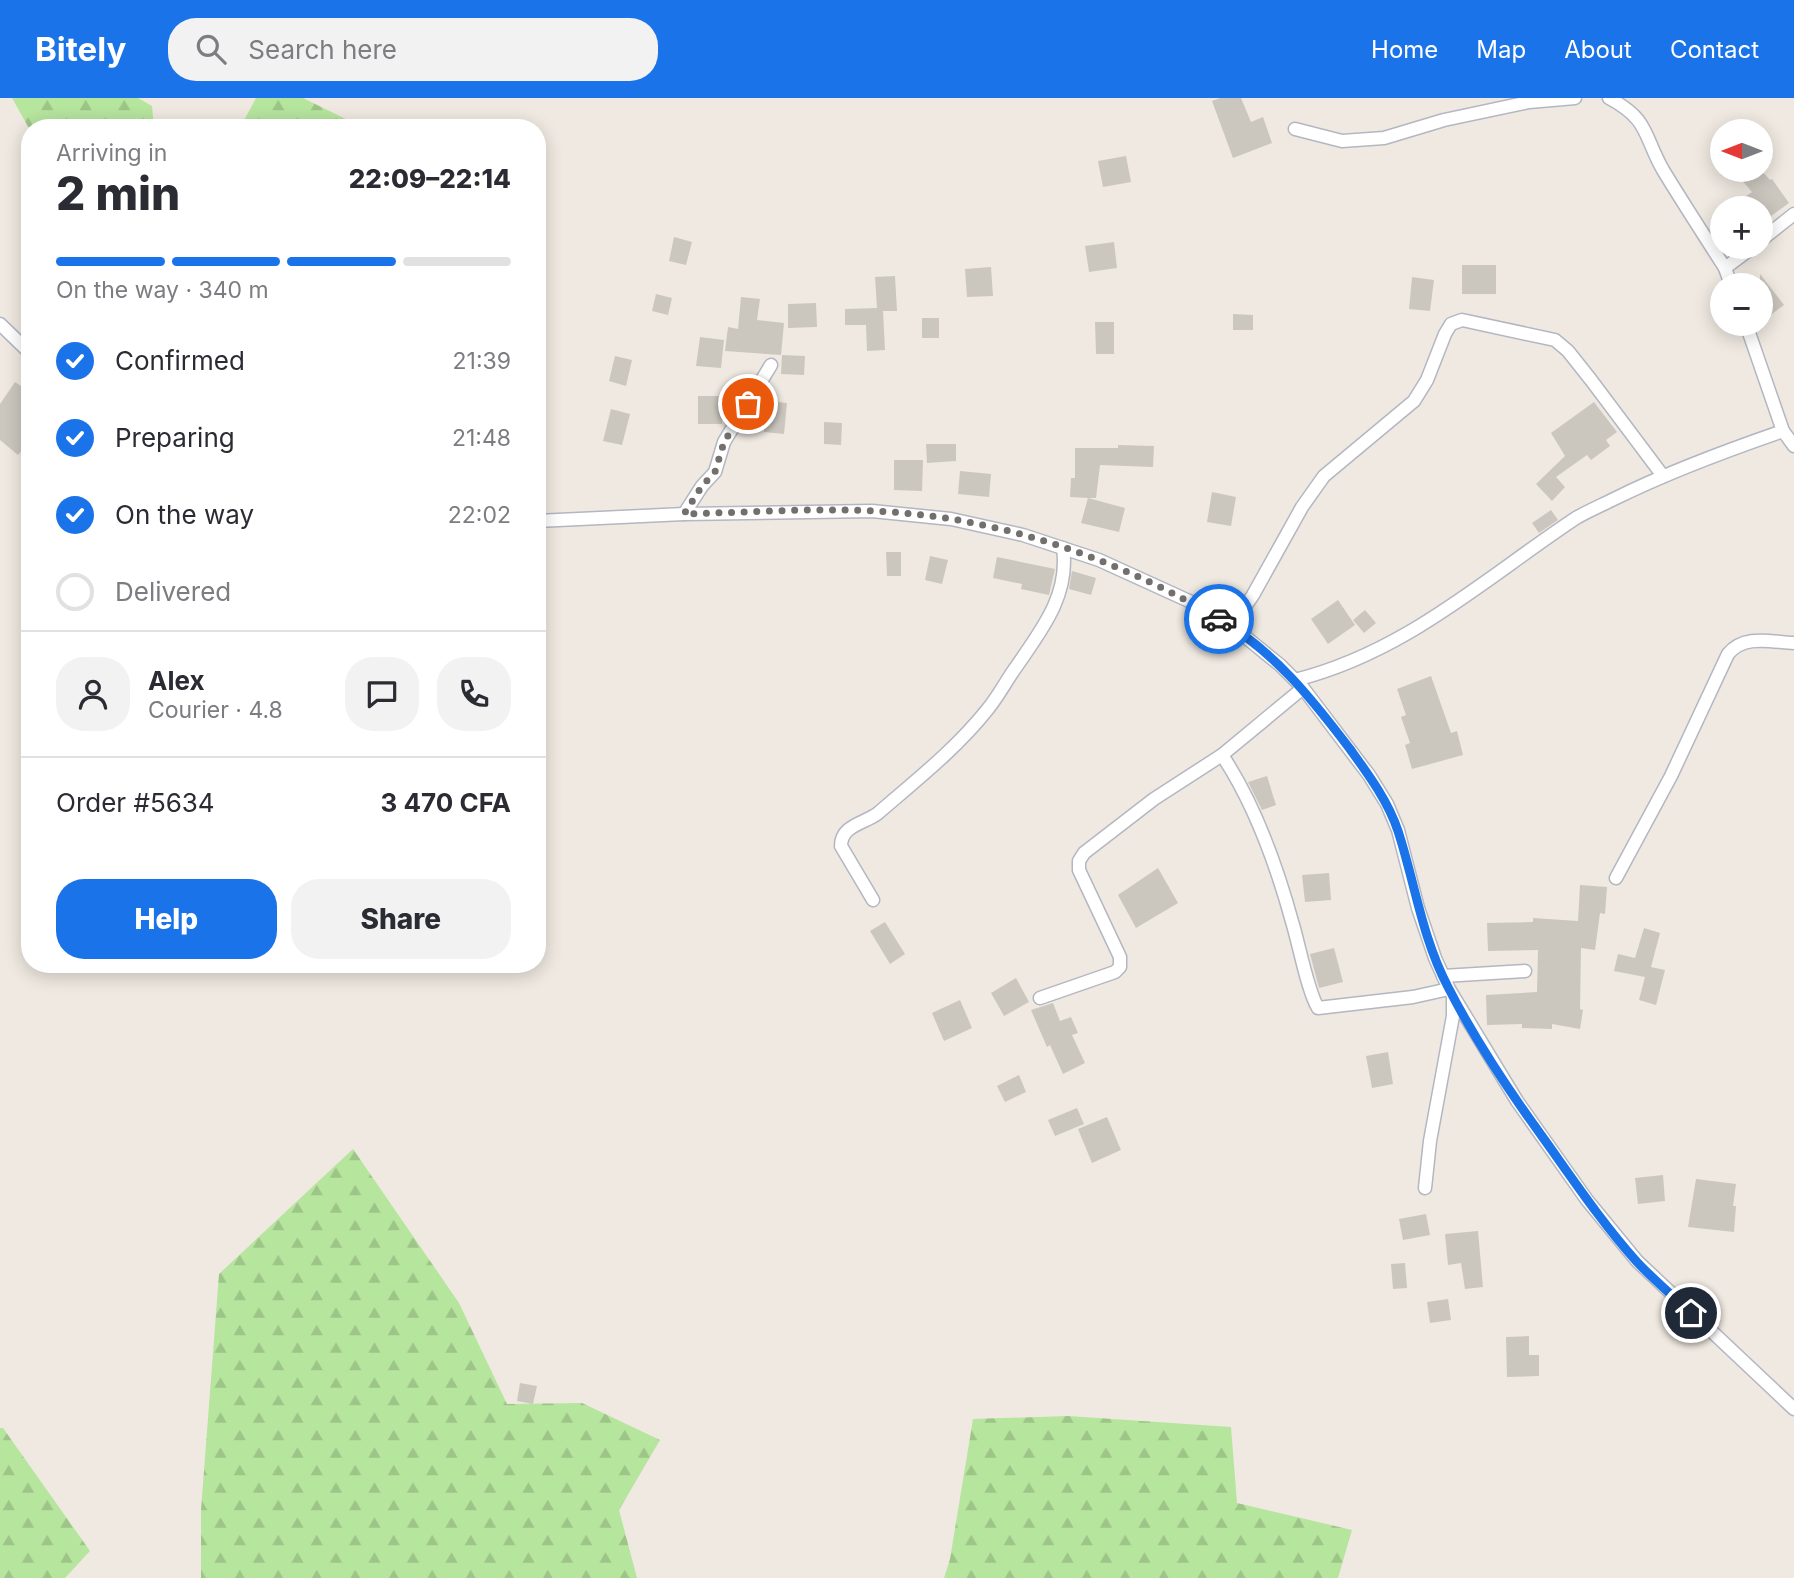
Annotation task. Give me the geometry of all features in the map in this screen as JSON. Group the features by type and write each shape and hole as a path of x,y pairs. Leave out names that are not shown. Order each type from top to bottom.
{"street":[{"path":"1295,129 1342,141 1384,138 1444,120 1529,102 1575,98"},
{"path":"1609,98 1628,108 1644,128 1662,167 1727,273"},
{"path":"1773,231 1794,214"},
{"path":"1725,268 1737,259"},
{"path":"1232,626 1253,595 1301,507 1324,476 1414,401 1427,380 1445,334 1451,324 1462,320 1555,340 1568,351 1663,476"},
{"path":"0,324 21,344"},
{"path":"1750,336 1783,431 1794,446"},
{"path":"684,514 702,486 715,472 724,442 771,365"},
{"path":"1040,998 1115,972 1120,967 1120,957 1079,870 1079,860 1084,853 1154,799 1222,755 1299,684 1409,633 1459,602 1578,517 1663,476 1783,431"},
{"path":"546,521 684,514 872,511 951,519 1023,535 1100,560 1178,596 1232,626 1280,664 1299,684 1387,804 1398,830 1418,908 1451,992 1517,1101 1587,1200 1637,1261 1794,1409"},
{"path":"873,900 841,846 841,837 846,830 877,814 964,737 989,708 1041,634 1053,612 1064,569 1063,548"},
{"path":"1616,878 1671,776 1728,654 1735,645 1747,640 1794,643"},
{"path":"1222,755 1256,822 1285,897 1318,1008 1451,992"},
{"path":"1443,976 1525,971"},
{"path":"1425,1188 1430,1141 1453,1016 1451,992"}],"green space":[{"path":"12,98 138,98 152,106 153,119 24,119"},
{"path":"256,98 303,98 346,119 245,119"},
{"path":"353,1149 459,1303 507,1404 582,1403 660,1440 619,1510 637,1578 201,1578 201,1510 219,1274"},
{"path":"1068,1416 1231,1427 1237,1503 1352,1530 1338,1578 944,1578 950,1559 973,1419"},
{"path":"0,1428 3,1428 90,1551 65,1578 0,1578"}],"building":[{"path":"1220,98 1241,98 1251,122 1263,117 1272,143 1233,158 1212,101"},
{"path":"1126,156 1131,182 1103,187 1098,161"},
{"path":"1773,180 1789,203 1773,215 1773,196 1746,196 1752,192 1743,182"},
{"path":"674,237 692,242 686,265 669,261"},
{"path":"1114,242 1117,268 1089,272 1085,246"},
{"path":"1462,265 1496,265 1496,294 1462,294"},
{"path":"991,267 993,296 967,297 965,269"},
{"path":"895,276 897,311 883,311 885,350 867,351 866,325 845,325 845,309 877,308 875,277"},
{"path":"1412,277 1434,280 1430,311 1409,309"},
{"path":"1773,291 1784,305 1773,313"},
{"path":"656,294 672,298 668,315 652,311"},
{"path":"741,297 760,299 757,320 784,323 781,355 725,351 728,327 738,329"},
{"path":"816,303 817,327 788,328 788,304"},
{"path":"1233,314 1253,315 1253,330 1233,330"},
{"path":"922,318 939,318 939,338 922,338"},
{"path":"1095,322 1114,322 1114,354 1096,354"},
{"path":"700,337 724,340 721,368 696,366"},
{"path":"782,355 805,356 804,375 781,374"},
{"path":"615,356 632,360 626,386 609,381"},
{"path":"15,382 21,386 21,452 18,455 0,440 0,404"},
{"path":"698,396 722,396 722,424 698,424"},
{"path":"768,401 787,403 784,434 764,432"},
{"path":"1594,402 1617,432 1606,440 1610,446 1591,460 1587,455 1556,477 1565,487 1552,501 1536,484 1565,456 1551,433"},
{"path":"611,409 630,414 622,445 603,441"},
{"path":"824,422 842,423 841,445 824,444"},
{"path":"926,444 956,444 956,461 927,463"},
{"path":"1154,446 1153,467 1100,465 1096,498 1070,497 1071,478 1075,478 1075,448"},
{"path":"894,460 923,460 922,491 894,490"},
{"path":"960,471 991,474 989,497 958,494"},
{"path":"1212,492 1236,497 1231,526 1207,522"},
{"path":"1088,498 1125,508 1119,532 1081,523"},
{"path":"1551,510 1558,520 1539,533 1532,523"},
{"path":"886,552 901,552 901,576 887,576"},
{"path":"930,556 948,560 942,584 925,580"},
{"path":"997,557 1055,569 1049,595 1021,589 1022,584 993,578"},
{"path":"1072,571 1096,578 1091,595 1069,589"},
{"path":"1338,600 1355,625 1328,644 1311,619"},
{"path":"1365,610 1376,623 1364,633 1353,620"},
{"path":"1431,676 1451,733 1457,731 1463,755 1412,769 1405,745 1410,743 1401,717 1406,715 1397,689"},
{"path":"1267,776 1276,805 1262,810 1248,782"},
{"path":"1158,868 1178,903 1136,928 1118,895"},
{"path":"1329,873 1331,900 1305,902 1302,875"},
{"path":"1580,885 1607,887 1605,914 1600,913 1595,950 1581,948 1580,1009 1583,1010 1580,1029 1552,1024 1552,1029 1522,1028 1522,1024 1487,1025 1486,995 1537,992 1538,950 1488,951 1487,923 1533,922 1533,918 1578,921"},
{"path":"885,922 905,954 890,964 870,931"},
{"path":"1644,928 1660,933 1651,967 1665,970 1656,1005 1639,1000 1645,977 1614,971 1618,954 1635,958"},
{"path":"1334,948 1343,982 1319,988 1310,954"},
{"path":"1016,978 1029,1002 1004,1016 991,993"},
{"path":"960,1000 972,1028 944,1041 932,1013"},
{"path":"1053,1003 1060,1021 1071,1017 1078,1033 1072,1035 1085,1063 1063,1074 1050,1045 1047,1047 1031,1010"},
{"path":"1388,1052 1393,1084 1372,1088 1366,1056"},
{"path":"1019,1075 1026,1092 1005,1102 997,1086"},
{"path":"1077,1108 1084,1124 1055,1136 1048,1120"},
{"path":"1107,1117 1121,1150 1092,1163 1078,1129"},
{"path":"1663,1175 1665,1201 1638,1204 1635,1178"},
{"path":"1696,1179 1736,1184 1734,1232 1688,1227"},
{"path":"1426,1214 1430,1235 1403,1240 1399,1219"},
{"path":"1478,1231 1483,1287 1465,1289 1461,1263 1448,1265 1445,1234"},
{"path":"1405,1263 1407,1288 1393,1289 1391,1264"},
{"path":"1448,1299 1451,1320 1430,1323 1427,1302"},
{"path":"1529,1336 1529,1355 1539,1355 1539,1376 1507,1377 1506,1337"},
{"path":"520,1383 537,1386 533,1404 517,1401"}],"way so far":[{"path":"748,404 724,442 715,472 702,486 684,514 872,511 951,519 1023,535 1100,560 1189,601 1219,619"}],"route":[{"path":"1219,619 1280,664 1303,688 1368,775 1387,804 1398,830 1418,908 1435,958 1480,1044 1587,1200 1637,1261 1691,1313"}]}
